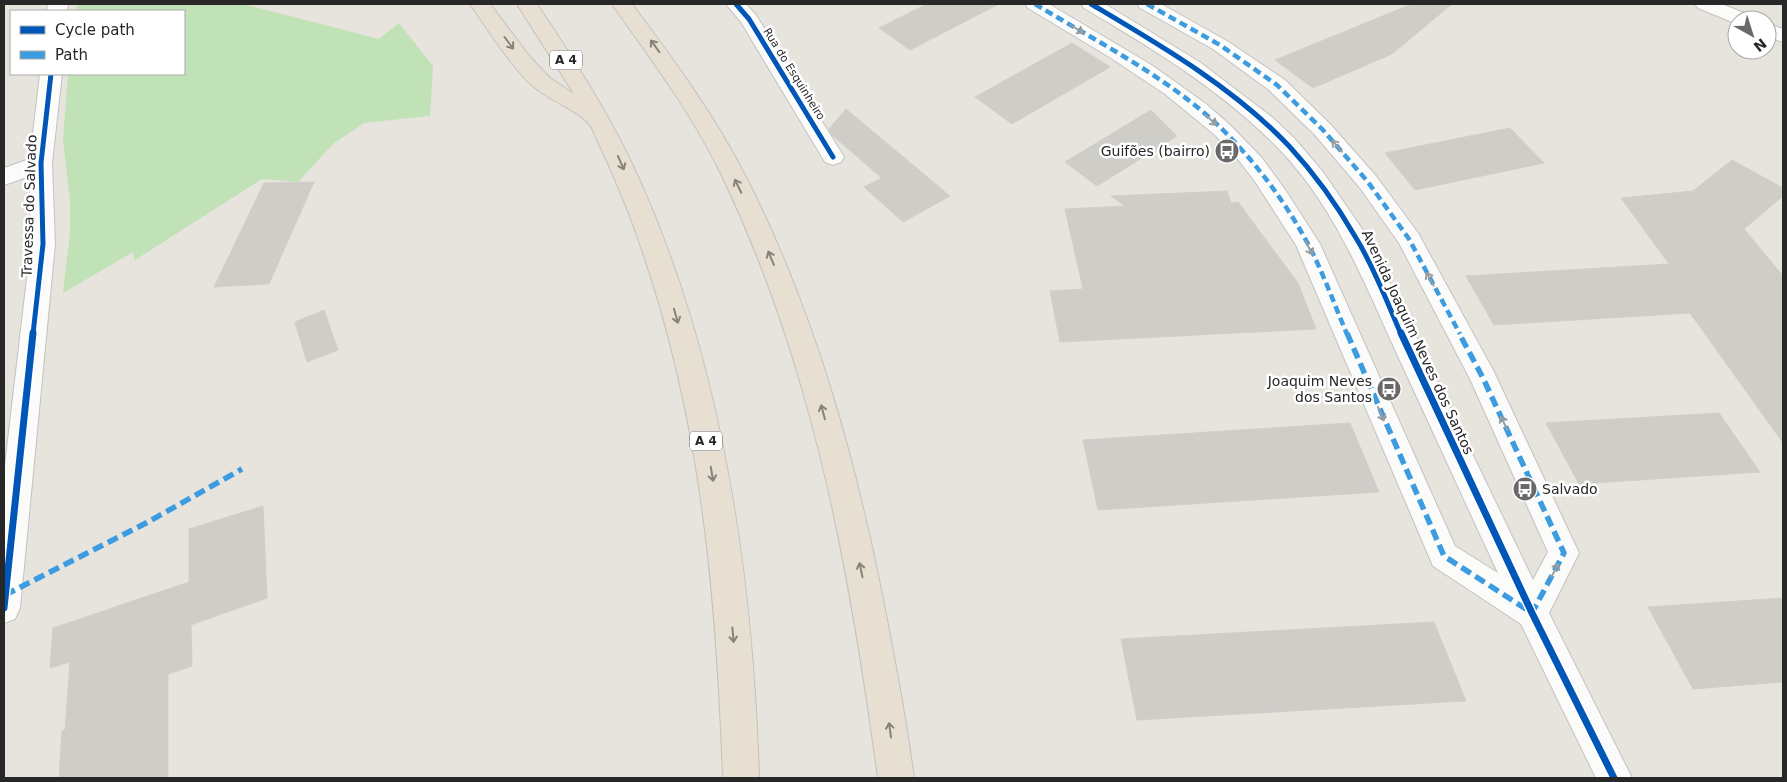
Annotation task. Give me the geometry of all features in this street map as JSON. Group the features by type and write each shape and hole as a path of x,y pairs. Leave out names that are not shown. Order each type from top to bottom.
{"highway":[{"path":"480,4 523,62 542,83 600,119"},
{"name":"A 4","path":"527,4 560,50 600,119 622,165 656,250 686,349 701,411 726,556 735,658 741,778"},
{"path":"622,4 665,60 718,147 759,230 800,334 848,506 873,623 896,778"}],"street":[{"name":"Rua do Esquinheiro","path":"736,4 749,19 833,157"},
{"path":"1035,4 1161,82 1207,117 1244,153 1278,196 1308,244 1444,556 1532,613 1564,552 1483,378 1409,239 1368,182 1323,130 1277,86 1220,45 1147,4"},
{"name":"Avenida Joaquim Neves dos Santos","path":"1091,4 1155,43 1223,89 1288,145 1324,189 1357,239 1532,613 1614,778"},
{"path":"1705,4 1727,13"},
{"name":"Travessa do Salvado","path":"4,608 43,244 41,163 51,75"},
{"path":"4,177 41,163"}],"green space":[{"path":"77,4 243,4 379,39 399,23 433,66 430,116 364,123 333,144 298,182 262,179 135,260 133,252 63,293 70,233 70,200 63,140 68,75 185,75 185,10 76,10"}],"building":[{"path":"927,4 999,4 910,50 879,28"},
{"path":"1412,4 1452,4 1392,54 1313,88 1275,60"},
{"path":"1072,43 1110,67 1012,124 975,97"},
{"path":"846,109 950,196 903,222 864,187 882,178 832,135 829,129"},
{"path":"1151,110 1177,136 1097,186 1065,162"},
{"path":"1510,128 1544,163 1415,190 1385,153"},
{"path":"1732,160 1783,188 1783,196 1744,229 1783,276 1783,443 1690,313 1494,325 1466,276 1669,264 1621,198 1693,191"},
{"path":"314,182 269,284 214,287 264,183"},
{"path":"1227,191 1231,203 1238,202 1298,283 1316,329 1060,342 1050,291 1083,289 1065,209 1125,206 1111,196"},
{"path":"324,310 338,350 307,362 295,322"},
{"path":"1719,413 1760,472 1579,484 1546,423"},
{"path":"1350,423 1379,492 1098,510 1083,440"},
{"path":"263,506 267,598 191,625 192,666 168,674 168,778 59,778 70,662 50,668 53,628 189,582 189,529"},
{"path":"1783,598 1783,682 1693,689 1648,607"},
{"path":"1434,622 1466,701 1137,720 1121,639"}],"marked path":[{"path":"1035,4 1146,71 1172,89 1223,130 1254,164 1308,244 1444,556 1532,613 1564,553 1483,378 1409,239 1368,182 1323,130 1277,85 1220,45 1147,4"},
{"path":"5,595 148,522 242,469"}],"cycle path":[{"path":"736,4 749,19 833,157"},
{"path":"1091,4 1194,68 1242,103 1287,144 1306,166 1332,202 1357,239 1532,613 1614,778"},
{"path":"4,608 43,244 41,163 51,75"}],"place":[{"name":"Guifões (bairro)","path":"1227,151"},
{"name":"Joaquim Neves dos Santos","path":"1389,389"},
{"name":"Salvado","path":"1525,489"}]}
